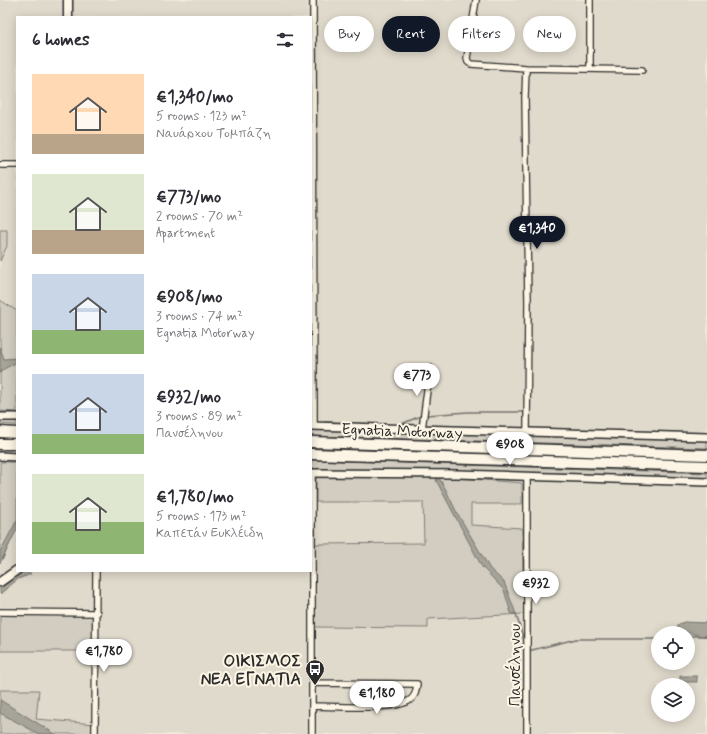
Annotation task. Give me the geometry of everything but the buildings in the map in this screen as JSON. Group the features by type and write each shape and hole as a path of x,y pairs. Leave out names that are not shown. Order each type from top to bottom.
{"highway":[{"path":"0,432 16,433"},
{"name":"Egnatia Motorway","path":"312,442 707,455"},
{"path":"0,444 16,444"},
{"name":"Egnatia Motorway","path":"312,454 707,466"}],"main road":[{"path":"68,0 68,16"},
{"path":"0,582 14,572"}],"street":[{"path":"313,0 312,426 707,437"},
{"path":"476,0 467,58 468,62 471,64 526,68 642,70"},
{"path":"590,0 590,69"},
{"path":"526,68 525,97 528,294 527,432"},
{"path":"0,165 16,165"},
{"path":"422,430 430,368"},
{"path":"0,417 16,418"},
{"path":"0,456 16,457"},
{"path":"0,461 16,461"},
{"path":"312,734 312,473 458,474 707,482"},
{"name":"Πανσέληνου","path":"527,476 527,734"},
{"path":"0,577 14,572"},
{"path":"95,734 97,613 96,572"},
{"path":"0,612 97,613"},
{"path":"312,683 417,684 416,693 410,701 391,707 312,706"}],"shaded area":[{"path":"0,0 707,0 707,734 0,734"},
{"path":"0,230 7,230 7,246 0,261"},
{"path":"0,300 16,310 16,412 0,411"},
{"path":"0,347 4,359 16,358 16,363 0,373"},
{"path":"0,420 16,421 16,425 0,424"},
{"path":"312,430 707,439 707,448 312,436"},
{"path":"312,447 650,458 650,460 312,449"},
{"path":"312,460 707,473 707,480 312,469"},
{"path":"0,462 16,462 16,528 3,559 0,557"},
{"path":"316,474 471,479 522,483 522,504 471,504 471,525 522,528 524,614 428,619 428,628 315,627 315,544 424,543 423,502 316,502"},
{"path":"439,478 456,511 490,569 504,582 516,614 511,613 504,590 482,567 436,480"},
{"path":"16,522 16,531 0,563 0,552"},
{"path":"16,572 29,572 31,574 18,579 0,594 0,580"},
{"path":"0,614 96,614 95,651 0,651"},
{"path":"684,622 707,623 707,637 695,634 695,626 678,625"},
{"path":"680,676 697,676 697,682 695,682 695,678 680,678"},
{"path":"0,690 39,690 36,719 95,724 95,734 0,734"},
{"path":"0,700 55,734 39,734 0,713"}],"waterway":[{"path":"426,415 468,412 525,412"},
{"path":"325,422 399,425 423,415"},
{"path":"516,614 525,644"},
{"path":"695,636 707,636"},
{"path":"528,651 576,639 651,639"}],"place":[{"name":"ΟΙΚΙΣΜΟΣ ΝΕΑ ΕΓΝΑΤΙΑ","path":"315,686"}]}
